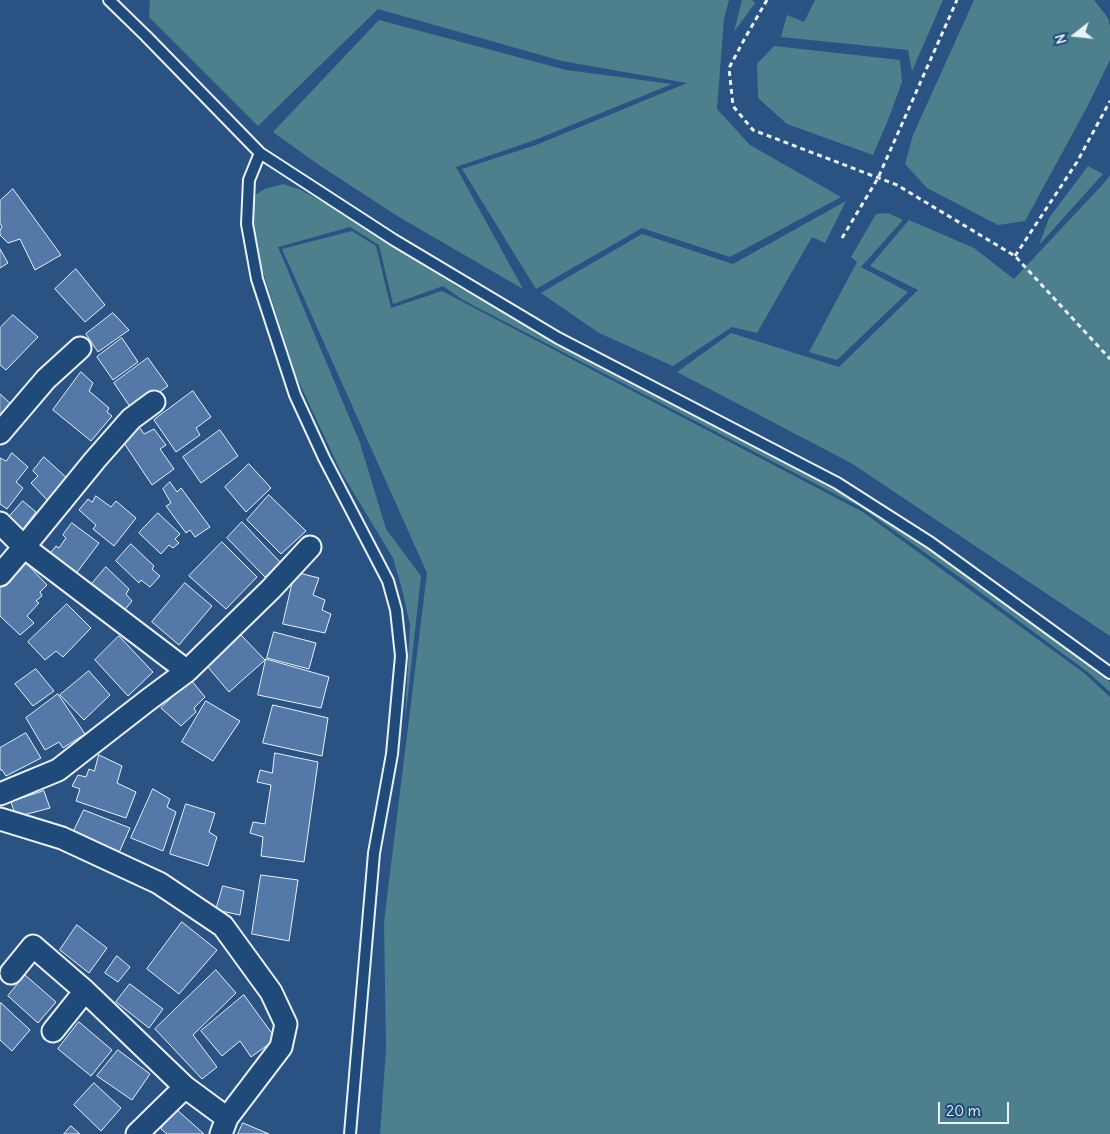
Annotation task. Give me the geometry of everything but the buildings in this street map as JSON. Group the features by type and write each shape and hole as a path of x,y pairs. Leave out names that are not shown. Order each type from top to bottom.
{"street":[{"path":"0,433 46,379 80,348"},
{"path":"0,575 131,419 154,402"},
{"path":"0,523 24,547 187,671"},
{"path":"0,794 58,770 187,671 271,589 310,547"},
{"path":"0,819 62,838 159,883 223,926 271,992 286,1024 282,1047 224,1126 85,991 32,946 11,973"},
{"path":"53,1031 85,991"},
{"path":"137,1134 184,1087"}],"lane":[{"path":"109,0 260,153 394,240 558,338 837,483 930,543 1110,673"},
{"path":"260,153 249,180 246,224 257,279 296,395 324,458 388,581 396,610 401,656 392,754 374,853 350,1134"}],"path":[{"path":"767,0 744,38 729,68 733,106 753,130 897,185 1015,256 1110,359"},
{"path":"842,238 878,178 957,0"},
{"path":"1015,256 1077,162 1110,101"}],"green space":[{"path":"150,0 729,0 724,19 717,109 750,145 841,197 730,257 642,228 536,289 462,169 536,145 687,83 562,61 378,9 258,126 149,17"},
{"path":"742,0 752,0 755,3 734,32"},
{"path":"815,0 943,0 912,71 908,50 781,37 787,15 804,22"},
{"path":"974,0 1094,0 1108,18 1110,27 1110,60 1086,109 1025,221 998,225 927,188 905,164 913,135"},
{"path":"379,20 566,70 672,84 535,140 456,167 523,289 399,217 319,165 273,132"},
{"path":"774,46 900,60 902,82 873,155 787,124 758,98 757,64"},
{"path":"1088,166 1103,174 1039,245 1049,218"},
{"path":"1110,175 1110,636 851,463 677,372 731,333 839,367 918,290 870,266 909,220 974,248 1014,279"},
{"path":"283,184 299,189 339,211 456,286 609,370 817,476 863,503 946,558 1110,682 1110,692 1089,673 965,581 862,508 463,300 443,286 393,304 379,245 350,227 278,247 360,443 386,529 421,576 405,721 410,625 393,558 341,472 297,378 262,269 254,232 255,195 265,189"},
{"path":"846,201 825,243 812,237 757,333 732,327 673,366 599,333 541,293 642,234 733,264"},
{"path":"888,213 903,220 861,267 908,292 837,360 809,352 857,262 851,257 876,214"},
{"path":"352,231 376,246 391,308 442,291 863,512 1084,673 1110,697 1110,1134 380,1134 386,1049 384,922 427,573 282,249"}]}
